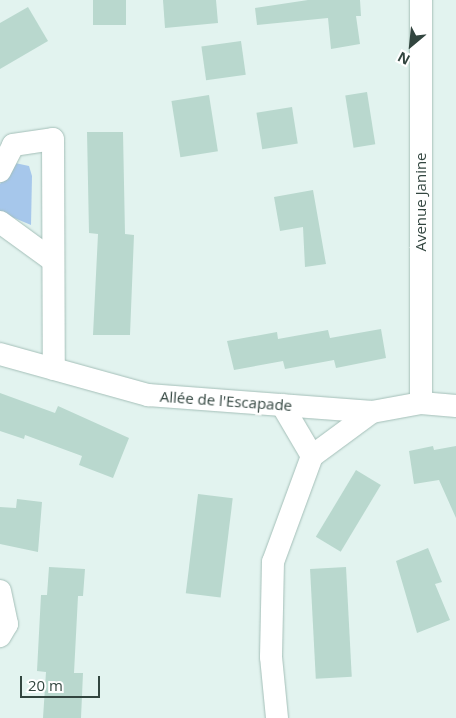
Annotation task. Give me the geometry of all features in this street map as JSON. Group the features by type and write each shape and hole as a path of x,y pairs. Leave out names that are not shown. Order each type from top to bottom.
{"street":[{"name":"Avenue Janine","path":"421,0 421,403"},
{"path":"0,171 13,145 53,139 51,259 54,369"},
{"path":"0,222 51,259"},
{"name":"Allée de l'Escapade","path":"0,354 148,395 372,412 421,403 456,406"},
{"path":"282,405 312,456"},
{"path":"277,718 271,657 273,562 312,456 372,412"},
{"path":"0,591 7,624 0,636"}],"shaded area":[{"path":"15,163 29,166 32,176 31,225 0,212 0,184"}],"building":[{"path":"93,0 126,0 126,25 93,25"},
{"path":"163,0 216,0 218,23 165,28"},
{"path":"308,0 360,0 361,16 356,16 360,44 331,49 328,18 257,25 255,8"},
{"path":"28,7 48,41 0,69 0,23"},
{"path":"241,41 246,75 206,80 201,47"},
{"path":"367,92 375,144 354,148 345,95"},
{"path":"209,95 218,151 180,157 171,101"},
{"path":"292,107 298,144 262,149 256,113"},
{"path":"87,132 123,132 125,234 134,235 130,335 93,335 98,234 89,233"},
{"path":"313,190 326,264 305,267 303,227 280,231 274,197"},
{"path":"381,329 386,358 336,368 334,360 285,369 283,361 234,370 227,341 277,332 278,339 328,330 330,338"},
{"path":"0,393 55,413 58,406 129,438 113,478 79,465 82,456 25,435 24,439 0,431"},
{"path":"433,446 434,450 456,446 456,518 439,480 414,484 409,451"},
{"path":"356,470 381,485 341,552 316,537"},
{"path":"198,494 233,498 221,598 186,593"},
{"path":"17,499 42,502 38,552 0,544 0,507 16,508"},
{"path":"428,548 442,582 435,584 450,620 417,633 396,561"},
{"path":"49,567 85,569 83,596 78,596 74,673 83,673 81,718 43,718 46,672 37,671 41,595 47,595"},
{"path":"346,567 352,677 316,679 310,569"}]}
